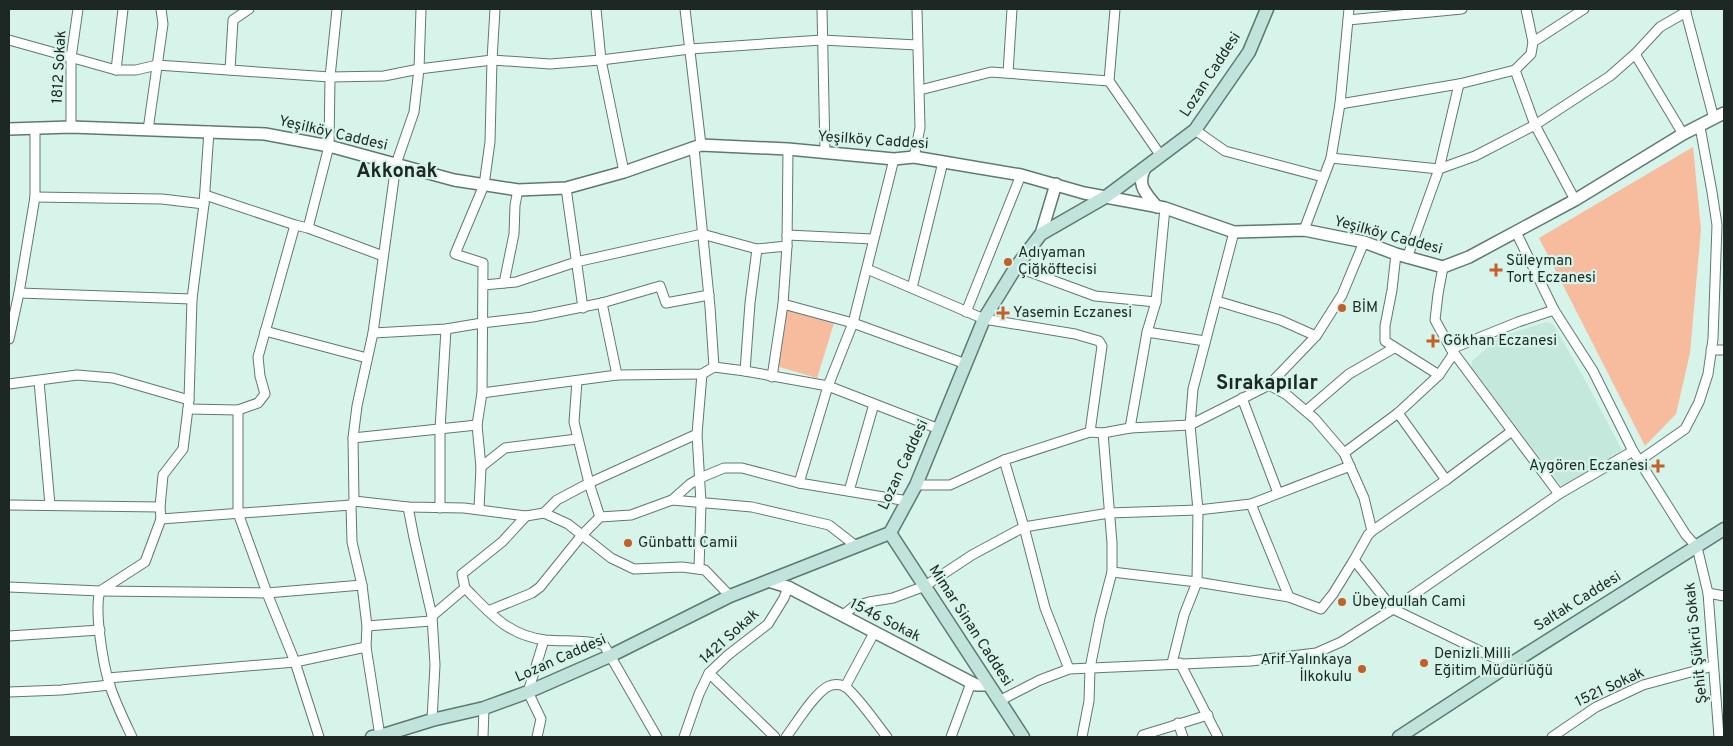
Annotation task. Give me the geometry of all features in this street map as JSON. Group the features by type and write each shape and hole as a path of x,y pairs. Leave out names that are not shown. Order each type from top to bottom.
{"main road":[{"name":"Lozan Caddesi","path":"377,737 432,720 484,708 528,692 610,656 730,596 890,532 916,485 984,319 1016,267 1041,234 1107,196 1195,130 1249,52 1267,9"},
{"name":"Saltak Caddesi","path":"1399,737 1508,665 1724,530"},
{"name":"Mimar Sinan Caddesi","path":"890,532 1023,737"}],"street":[{"name":"1812 Sokak","path":"71,127 71,58 78,9"},
{"path":"116,70 123,9"},
{"path":"148,130 163,24 162,9"},
{"path":"230,70 233,20 248,9"},
{"path":"308,228 329,146 330,76 338,9"},
{"path":"377,737 366,647 362,585 352,542 353,438 357,406 373,333 396,164 414,112 419,69 421,9"},
{"path":"479,509 481,467 477,425 482,393 484,285 482,263 455,254 484,184 490,142 495,9"},
{"path":"596,9 601,60 624,172"},
{"path":"685,9 698,146 702,234 714,367"},
{"path":"822,9 824,153"},
{"path":"914,157 920,128 917,9"},
{"path":"1008,73 1012,9"},
{"path":"1115,9 1109,81 1161,156"},
{"path":"1304,230 1331,158 1340,104 1349,9"},
{"path":"1348,20 1462,9"},
{"path":"1340,104 1458,84 1515,70 1531,54 1533,42 1526,9"},
{"path":"1533,42 1584,9"},
{"path":"1331,158 1439,169 1474,156 1535,125 1610,76 1635,54 1660,27 1686,11 1719,116"},
{"path":"9,40 116,70 136,70 157,65 330,76 384,76 419,69 492,60 550,64 690,49 822,40 917,45"},
{"path":"1635,54 1683,134"},
{"path":"1515,70 1535,125 1575,200"},
{"path":"920,90 990,72 1109,81"},
{"path":"1440,375 1385,341 1385,326 1392,290 1402,256 1439,169 1458,84"},
{"name":"Yeşilköy Caddesi","path":"9,129 71,127 264,134 329,146 454,180 518,190 566,188 624,172 698,146 788,149 894,159 914,157 1021,175 1084,193 1161,207 1234,232 1304,230 1364,242 1443,268 1469,257 1575,200 1683,134 1719,116"},
{"path":"1639,461 1684,429 1699,402 1706,381 1711,350 1714,283 1721,223 1712,192 1700,127"},
{"path":"9,339 19,293 34,197 36,129"},
{"path":"1195,130 1225,151 1323,178"},
{"path":"132,737 109,681 100,630 98,598 100,591 145,562 161,518 160,507 163,475 183,449 189,400 192,299 205,199 209,131"},
{"path":"772,377 783,304 787,246 788,149"},
{"path":"799,483 828,386 853,323 894,159"},
{"path":"912,288 943,162"},
{"path":"1130,428 1148,332 1156,302 1161,207 1144,190 1140,181 1145,168"},
{"path":"966,312 1021,175"},
{"path":"1041,234 1056,184"},
{"path":"566,188 582,308"},
{"path":"504,283 514,234 515,205 518,190"},
{"path":"34,197 205,199 308,228 383,256"},
{"path":"188,410 238,410 258,403 265,394 258,358 295,225"},
{"path":"1218,737 1208,714 1176,663 1184,615 1197,582 1198,510 1190,425 1193,389 1234,232"},
{"path":"1516,232 1554,310 1593,371 1633,451 1686,535 1698,547"},
{"path":"484,285 516,282 576,262 702,234 758,249 787,246"},
{"path":"787,235 873,239"},
{"path":"916,485 950,485 1004,460 1090,432 1104,434 1130,428 1190,425 1269,385 1316,336 1342,296 1364,242"},
{"path":"745,371 750,303 758,249"},
{"path":"1016,267 1095,296 1156,302"},
{"path":"1443,268 1435,320 1453,351 1559,494"},
{"path":"867,269 984,319 1075,334 1099,341 1102,346 1090,432"},
{"path":"1714,283 1724,281"},
{"path":"373,333 446,329 482,322 533,317 602,304 660,286 666,303 709,296"},
{"path":"19,293 192,299"},
{"path":"1217,301 1280,320 1316,336"},
{"path":"602,304 617,375"},
{"path":"783,304 853,323 966,364"},
{"path":"1344,453 1398,413 1440,375 1453,351 1518,322 1554,310"},
{"path":"440,508 440,428 446,329"},
{"path":"265,331 367,358"},
{"path":"1148,332 1205,340"},
{"path":"1306,411 1349,374 1394,348"},
{"path":"1711,350 1724,350"},
{"path":"482,393 617,375 702,374 714,367 828,386 939,429"},
{"path":"698,569 701,503 697,434 702,374"},
{"path":"9,384 77,375 113,378 189,400"},
{"path":"39,381 50,506"},
{"path":"577,381 574,422 589,483 600,517"},
{"path":"1269,385 1287,395 1315,419 1344,453 1364,498 1372,530"},
{"path":"1242,398 1278,493"},
{"path":"849,491 874,404"},
{"path":"238,410 238,513 295,662 319,737"},
{"path":"1398,413 1446,480"},
{"path":"353,438 477,425"},
{"path":"1112,572 1197,582 1289,597 1321,609 1333,594 1372,530 1446,480 1512,431"},
{"path":"544,513 557,500 589,483 697,434"},
{"path":"1082,737 1089,701 1090,668 1112,572 1112,543 1104,434"},
{"path":"481,467 504,448 577,439"},
{"path":"999,701 1040,680 1069,669 1251,661 1316,653 1341,642 1393,609 1559,494 1633,451"},
{"path":"1004,460 1046,608 1069,669"},
{"path":"842,616 853,608 869,602 893,598 926,586 972,555 1024,527 1109,513 1198,510 1251,504 1350,466"},
{"path":"488,611 532,593 540,587 582,535 600,517 631,515 672,500 690,484 724,468 742,468 799,483 908,500"},
{"path":"672,500 752,507 830,525 856,546"},
{"path":"161,518 352,503 479,509 526,516 544,513 568,524 611,558 634,569 682,567 705,570 730,596"},
{"path":"1251,504 1289,597"},
{"path":"9,505 160,507"},
{"path":"408,507 432,619 435,665 432,720"},
{"path":"526,516 502,542 462,574 465,588 495,619 513,631 544,640 591,641 604,645 657,737"},
{"name":"Şehit Şükrü Sokak","path":"1698,547 1708,592 1719,737"},
{"path":"1354,560 1393,609 1508,665"},
{"name":"1546 Sokak","path":"768,582 788,587 971,683 989,685"},
{"path":"9,587 100,591 267,593 362,585"},
{"name":"1421 Sokak","path":"684,737 709,672 768,624 784,598 788,587"},
{"path":"366,626 432,619 465,588"},
{"path":"1708,592 1724,596"},
{"path":"9,636 100,630"},
{"path":"845,687 874,633"},
{"path":"537,737 542,719 528,692 544,640"},
{"path":"9,692 61,690 109,681 295,662 366,647"},
{"name":"1521 Sokak","path":"1552,737 1596,707 1643,686 1713,666"},
{"path":"709,672 775,737"},
{"path":"951,737 971,683"},
{"path":"786,737 818,695 827,686 835,684 845,687 863,706 887,737"},
{"path":"483,737 484,708"},
{"path":"1142,737 1142,734 1208,714"},
{"path":"1178,723 1183,737"}],"shaded area":[{"path":"1693,147 1701,229 1690,353 1676,414 1645,446 1539,238"},
{"path":"784,307 835,320 817,378 776,366"},
{"path":"1546,322 1553,324 1622,450 1562,487 1471,367 1472,361 1499,337"}],"place":[{"name":"Adıyaman Çiğköftecisi","path":"1008,262"},
{"name":"Süleyman Tort Eczanesi","path":"1496,270"},
{"name":"BİM","path":"1342,308"},
{"name":"Yasemin Eczanesi","path":"1003,313"},
{"name":"Gökhan Eczanesi","path":"1433,341"},
{"name":"Aygören Eczanesi","path":"1658,466"},
{"name":"Günbattı Camii","path":"628,543"},
{"name":"Übeydullah Cami","path":"1342,602"},
{"name":"Denizli Milli Eğitim Müdürlüğü","path":"1424,663"},
{"name":"Arif Yalınkaya İlkokulu","path":"1362,669"}],"district":[{"name":"Akkonak","path":"397,172"},
{"name":"Sırakapılar","path":"1267,384"}]}
